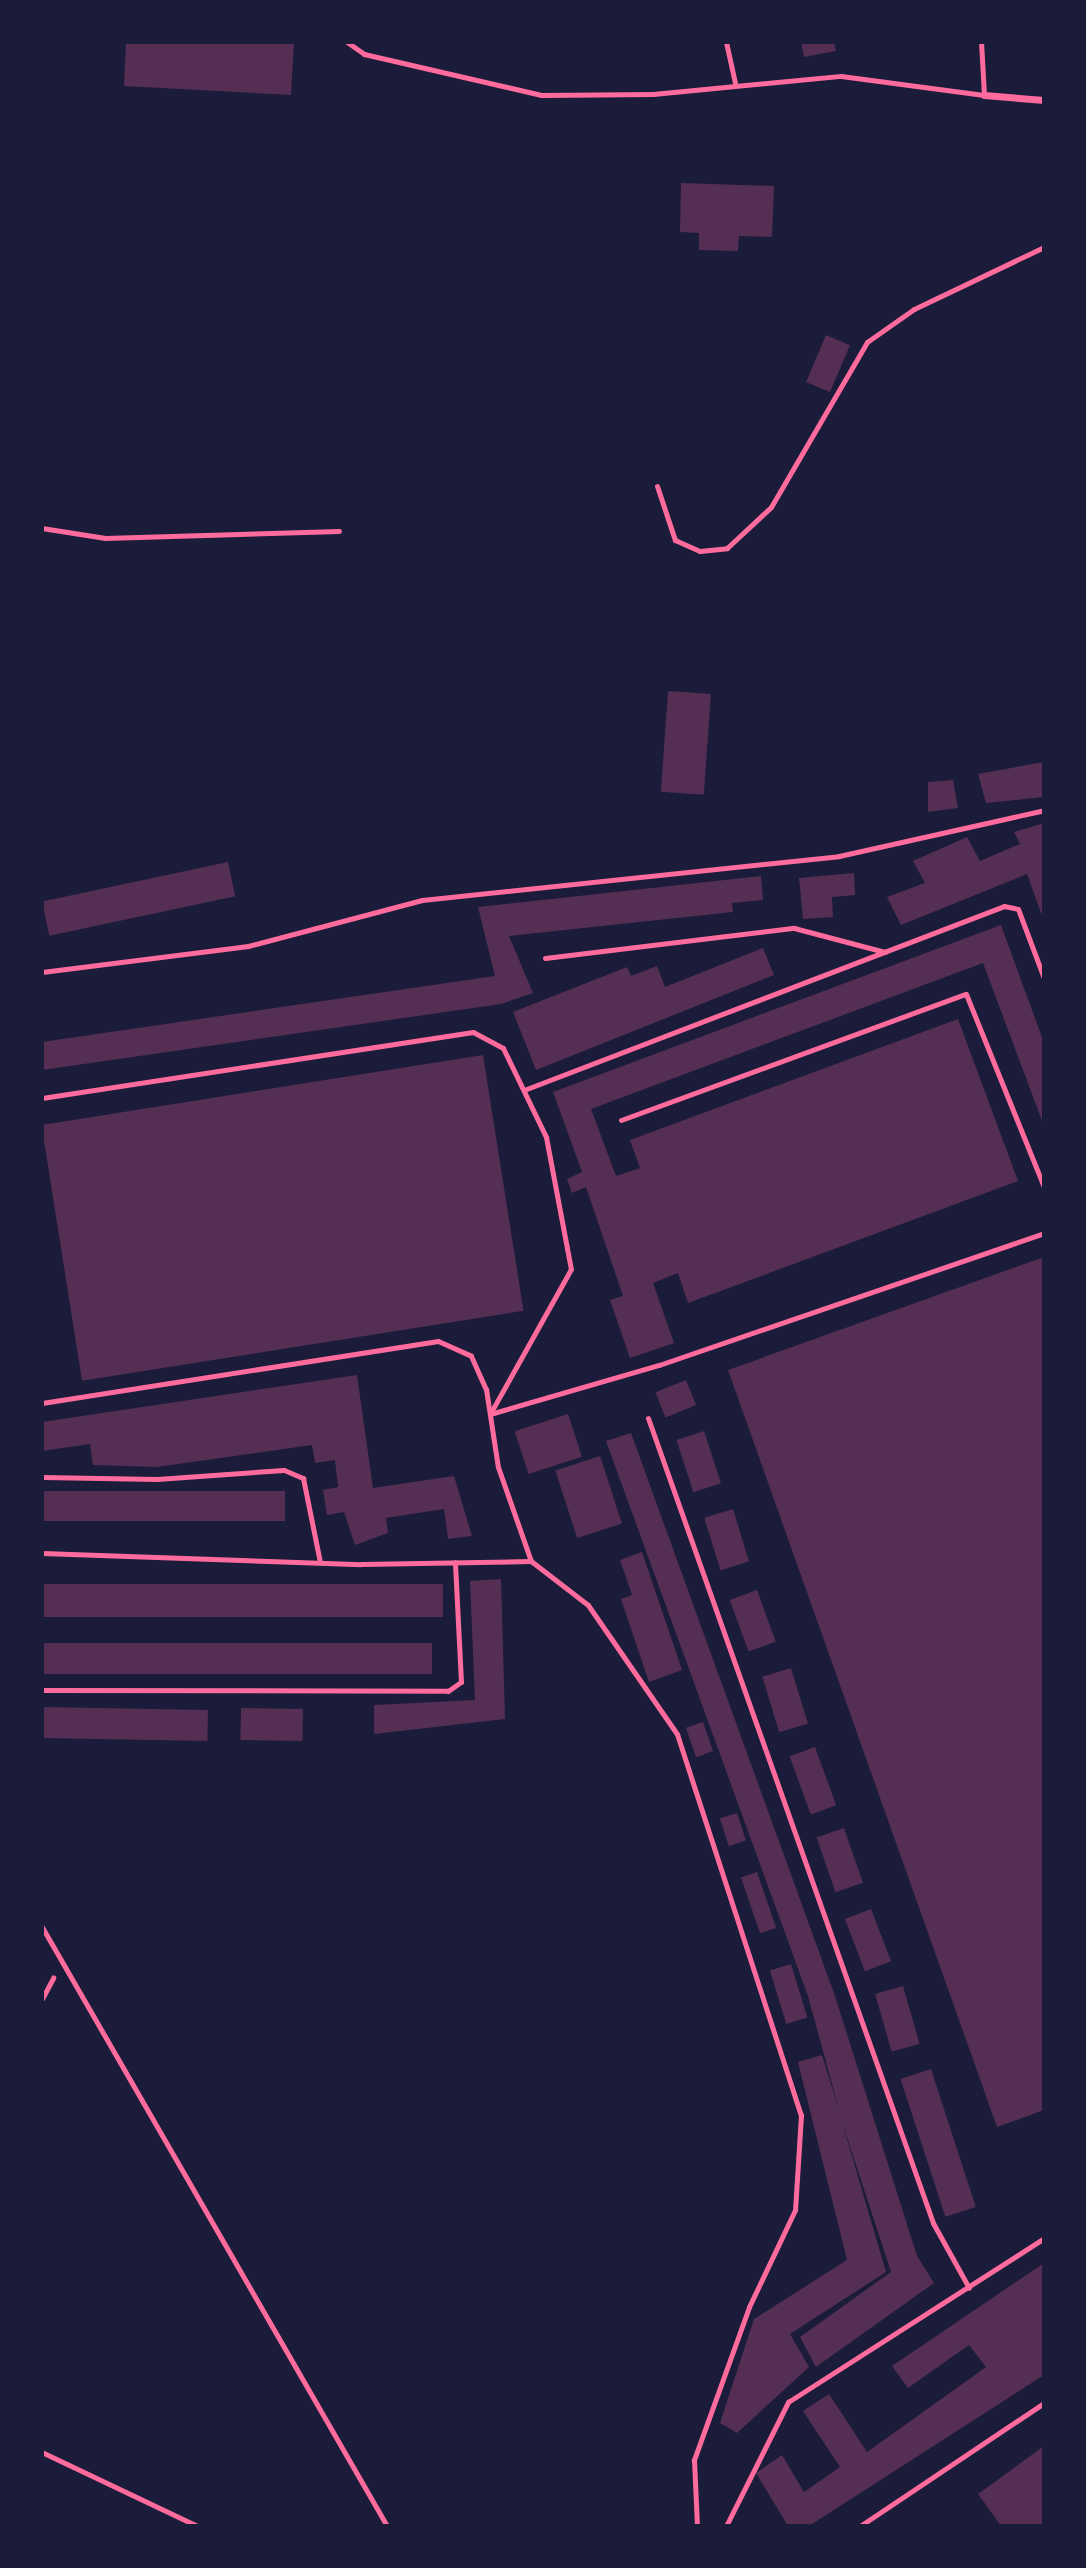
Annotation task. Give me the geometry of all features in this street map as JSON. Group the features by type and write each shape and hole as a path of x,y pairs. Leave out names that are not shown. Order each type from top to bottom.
{"street":[{"path":"984,96 1044,100"}],"lane":[{"path":"347,42 364,54 541,95 653,94 735,83 841,76 984,96 981,42"},
{"path":"726,42 735,83"},
{"path":"657,486 674,540 700,551 727,548 771,507 867,342 914,309 1044,247"},
{"path":"42,972 248,946 422,900 839,856 1044,810"},
{"path":"524,1090 1004,906 1018,909 1044,978"},
{"path":"545,958 794,928 885,952"},
{"path":"621,1120 966,994 1044,1187"},
{"path":"42,1098 473,1032 503,1048 547,1137 571,1269 490,1414"},
{"path":"490,1414 659,1365 1044,1233"},
{"path":"42,1403 438,1340 471,1356 490,1414 498,1467 531,1561 588,1605 677,1734 801,2115 795,2210 749,2307 694,2460 697,2526"},
{"path":"649,1418 933,2222 969,2288"},
{"path":"42,1477 158,1479 284,1470 303,1478 320,1562"},
{"path":"42,1553 320,1562 531,1561"},
{"path":"42,1690 448,1691 461,1682 455,1562"},
{"path":"42,1927 387,2526"},
{"path":"726,2526 788,2402 1044,2238"},
{"path":"860,2526 1044,2403"}],"path":[{"path":"42,528 105,538 339,531"},
{"path":"42,2452 198,2526"}],"building":[{"path":"126,42 294,42 291,95 124,86"},
{"path":"801,42 834,42 836,51 804,57"},
{"path":"681,183 774,186 772,237 739,236 738,251 699,250 699,233 680,232"},
{"path":"826,335 850,345 830,392 806,382"},
{"path":"668,691 711,694 704,795 661,792"},
{"path":"1044,762 1044,797 986,803 978,774"},
{"path":"953,780 958,808 928,812 928,782"},
{"path":"1044,823 1044,921 1027,874 901,925 887,897 925,883 913,861 967,837 980,861 1020,844 1014,832"},
{"path":"228,862 235,896 49,936 42,902"},
{"path":"854,873 855,895 832,897 833,917 803,919 799,878"},
{"path":"761,876 763,900 732,903 733,912 509,936 533,993 501,1004 42,1070 42,1042 495,976 478,907"},
{"path":"1001,925 1044,1043 1044,1126 983,963 591,1109 616,1176 640,1168 630,1140 958,1019 1018,1181 688,1303 678,1273 653,1283 674,1343 630,1358 610,1300 623,1296 586,1187 572,1193 567,1179 582,1172 553,1092"},
{"path":"763,948 774,975 536,1070 513,1012 627,967 631,976 657,966 665,987"},
{"path":"483,1055 524,1311 82,1381 42,1125"},
{"path":"1044,1257 1044,2110 997,2127 728,1370"},
{"path":"357,1375 373,1488 454,1476 472,1536 448,1539 444,1509 386,1518 388,1533 355,1545 344,1512 327,1515 323,1490 338,1487 335,1460 315,1463 312,1445 157,1467 93,1465 90,1444 42,1451 42,1422"},
{"path":"686,1380 696,1405 666,1417 655,1392"},
{"path":"568,1414 582,1457 529,1474 515,1431"},
{"path":"704,1431 721,1483 693,1492 676,1440"},
{"path":"631,1433 835,1996 917,2256 934,2283 816,2367 800,2337 891,2272 842,2122 886,2272 790,2334 809,2367 737,2433 720,2423 754,2319 847,2260 798,2062 822,2055 839,2110 808,1996 606,1441"},
{"path":"600,1456 622,1524 577,1538 555,1471"},
{"path":"42,1491 285,1491 285,1521 42,1521"},
{"path":"733,1509 749,1562 720,1570 704,1518"},
{"path":"642,1552 682,1670 649,1682 621,1599 632,1595 620,1560"},
{"path":"501,1579 505,1719 374,1734 374,1705 475,1700 470,1581"},
{"path":"42,1584 443,1584 443,1617 42,1617"},
{"path":"757,1590 776,1642 749,1652 730,1600"},
{"path":"42,1643 432,1643 432,1674 42,1674"},
{"path":"791,1668 808,1723 779,1732 762,1677"},
{"path":"42,1707 208,1710 207,1741 42,1738"},
{"path":"241,1708 303,1709 302,1741 240,1740"},
{"path":"703,1722 713,1751 696,1757 686,1728"},
{"path":"815,1747 836,1805 811,1814 790,1756"},
{"path":"737,1813 746,1841 729,1846 720,1819"},
{"path":"844,1828 863,1883 835,1892 817,1837"},
{"path":"757,1872 776,1928 760,1933 741,1878"},
{"path":"871,1909 891,1961 865,1971 845,1919"},
{"path":"791,1964 807,2018 786,2024 770,1970"},
{"path":"903,1986 920,2044 892,2052 875,1994"},
{"path":"931,2069 976,2207 945,2217 901,2079"},
{"path":"1044,2263 1044,2375 809,2526 788,2526 756,2473 782,2455 804,2492 840,2467 803,2411 829,2394 867,2452 986,2367 969,2345 908,2388 892,2366"},
{"path":"1044,2446 1044,2526 1001,2526 978,2494"}]}
